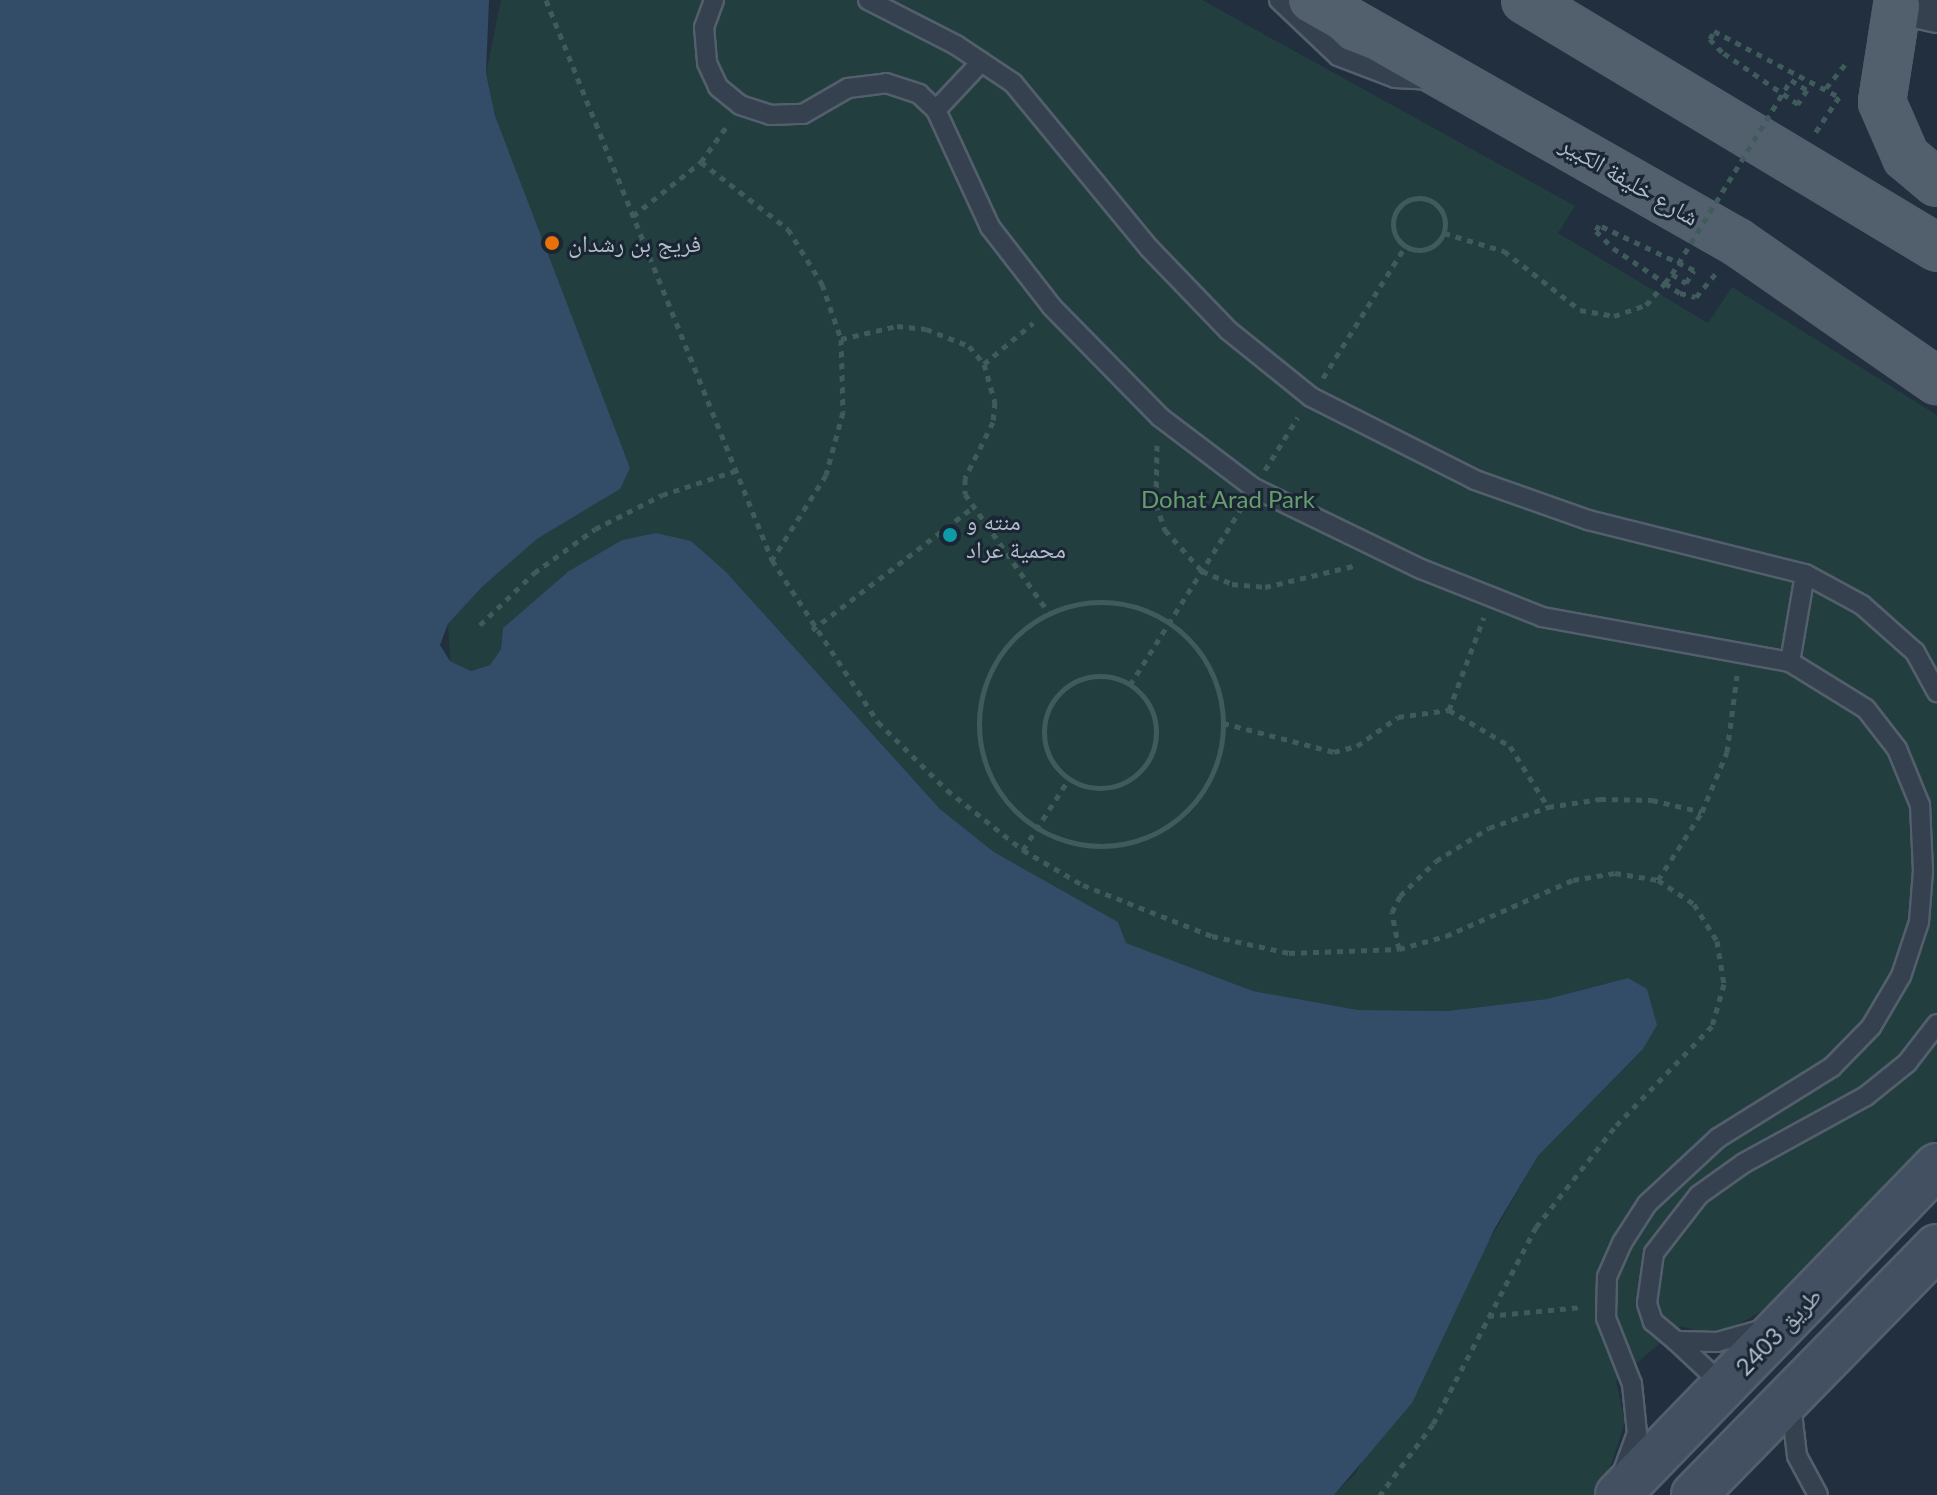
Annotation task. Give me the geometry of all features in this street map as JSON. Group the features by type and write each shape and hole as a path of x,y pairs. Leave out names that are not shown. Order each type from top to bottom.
{"main road":[{"name":"شارع خليفة الكبير","path":"1311,0 1459,81 1737,242 1937,381"},
{"path":"1525,0 1937,248"},
{"path":"1911,7 1882,102 1906,157 1937,183"},
{"name":"طريق 2403","path":"1617,1495 1937,1166"},
{"path":"1694,1495 1937,1247"},
{"path":"1725,1387 1776,1408"}],"lane":[{"path":"714,0 704,27 707,63 718,87 740,105 770,115 803,114 848,88 886,83 919,94 936,110 990,227 1052,307 1160,417 1254,488 1393,555 1542,617 1790,662 1866,709 1897,749 1928,804 1919,922 1901,976 1871,1027 1832,1067 1718,1138 1647,1204 1607,1277 1606,1304 1632,1384 1637,1433 1617,1495"},
{"path":"868,0 1013,83 1149,248 1229,331 1311,397 1475,480 1588,520 1805,574 1862,605 1915,652 1937,692"},
{"path":"1279,0 1322,45 1357,66 1395,78 1459,81"},
{"path":"936,110 981,62"},
{"path":"1790,662 1805,574"},
{"path":"1725,1387 1653,1322 1647,1303 1654,1253 1673,1224 1744,1163 1866,1096 1907,1063 1937,1024"},
{"path":"1676,1341 1717,1342 1786,1322"},
{"path":"1776,1408 1818,1495"}],"path":[{"path":"546,0 772,560 812,630 878,722 947,790 1023,850 1146,914 1212,936 1289,953 1399,949 1446,936 1573,880 1615,873 1658,880 1694,904 1717,941 1724,984 1712,1026 1582,1166 1536,1227 1433,1424 1380,1495"},
{"path":"1444,233 1504,251 1580,310 1614,316 1646,305 1672,274 1791,80 1807,90 1798,104 1710,39 1714,31 1731,35 1839,97 1797,161"},
{"path":"633,216 701,162 740,105"},
{"path":"701,162 788,229 822,284 841,339 843,412 826,475 772,560"},
{"path":"1410,199 1434,201 1442,210 1444,233 1428,249 1405,247 1397,239 1394,215 1410,199"},
{"path":"1672,274 1686,283 1694,270 1599,225 1596,231 1613,248 1665,283 1696,297 1737,242"},
{"path":"984,364 1052,307"},
{"path":"841,339 897,326 926,329 969,346 984,364 995,402 993,422 965,478 971,509 1049,613"},
{"path":"1160,417 1156,504 1181,553 1202,571 1232,584 1265,587 1393,555"},
{"path":"480,625 534,573 595,529 662,495 735,471"},
{"path":"812,630 971,509"},
{"path":"1449,710 1491,597"},
{"path":"1110,602 1170,622 1214,676 1223,723 1214,769 1170,825 1104,846 1036,828 990,775 978,729 986,682 1010,642 1049,613 1110,602"},
{"path":"1658,880 1702,812 1727,752 1738,654"},
{"path":"1088,677 1130,685 1155,720 1147,763 1111,787 1069,779 1044,743 1053,701 1088,677"},
{"path":"1223,723 1334,752 1357,746 1398,717 1449,710 1510,746 1548,807"},
{"path":"1023,850 1069,779"},
{"path":"1399,949 1392,912 1436,861 1489,828 1548,807 1600,799 1652,800 1702,812"},
{"path":"1488,1316 1606,1304"}],"green space":[{"name":"Dohat Arad Park","path":"501,0 1202,0 1575,206 1558,233 1708,323 1732,287 1937,415 1937,1138 1790,1295 1718,1336 1680,1326 1616,1381 1625,1422 1605,1484 1594,1495 1334,1495 1355,1474 1538,1156 1643,1049 1628,978 1547,999 1447,1011 1358,1010 1253,991 1126,943 1118,922 994,852 940,809 726,572 656,533 622,540 570,571 503,628 501,649 490,665 471,671 450,661 448,624 482,587 537,539 620,489 495,116 486,73"}],"water":[{"path":"0,0 489,0 486,73 495,116 630,468 620,489 537,539 482,587 448,624 440,645 450,661 471,671 490,665 501,649 503,628 569,571 622,540 656,533 691,541 726,572 940,809 994,852 1118,922 1126,943 1253,991 1358,1010 1447,1011 1547,999 1628,978 1647,989 1657,1025 1643,1049 1538,1156 1495,1228 1412,1403 1334,1495 0,1495"}],"place":[{"name":"فريج بن رشدان","path":"552,243"},
{"name":"منته و محمية عراد","path":"950,535"}]}
